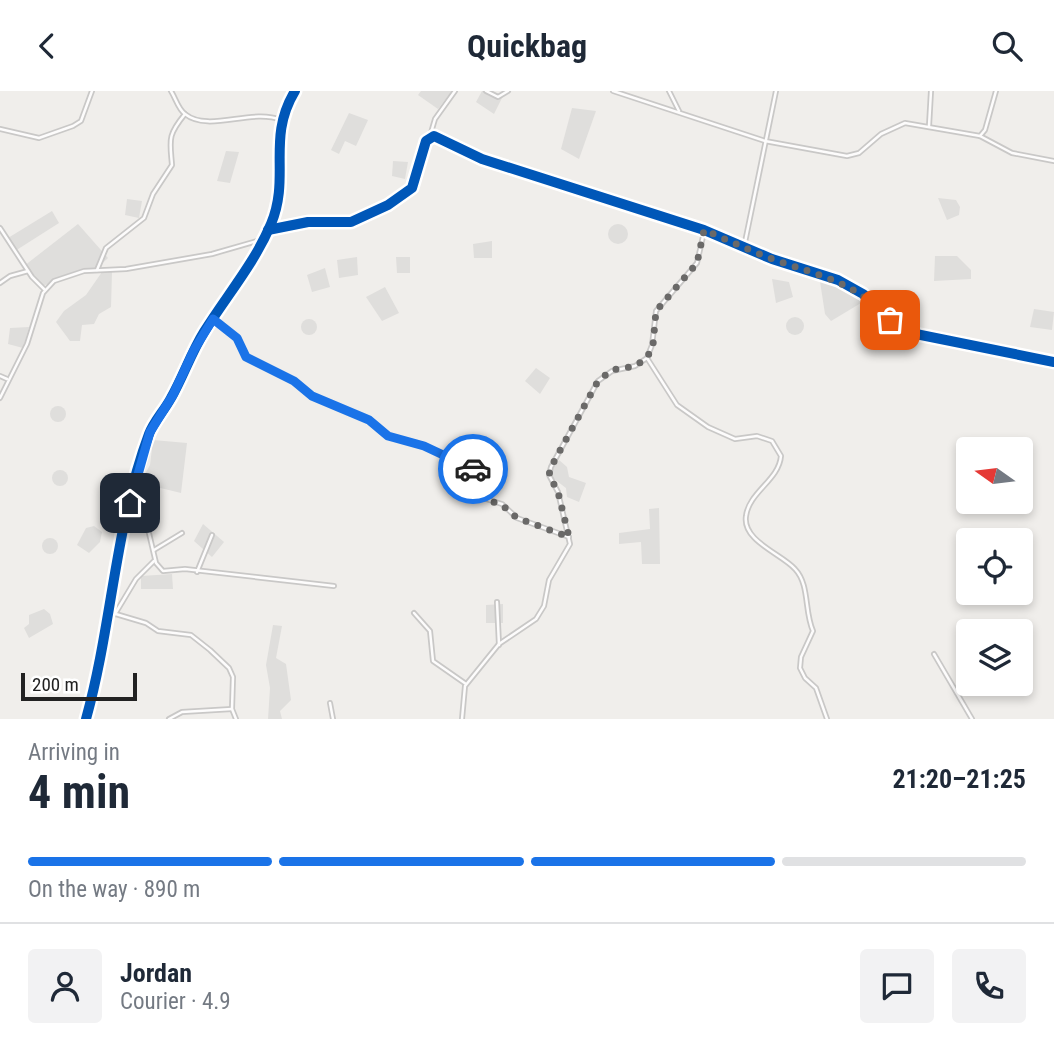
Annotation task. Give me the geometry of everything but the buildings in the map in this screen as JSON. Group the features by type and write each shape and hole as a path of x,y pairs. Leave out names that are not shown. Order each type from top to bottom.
{"street":[{"path":"0,129 39,138 73,126 81,121 92,91"},
{"path":"172,91 185,114 210,121 264,114 282,120"},
{"path":"86,719 136,478 150,432 173,395 194,350 247,271 268,230 280,194 277,150 282,120 295,91"},
{"path":"268,230 307,222 351,222 388,205 412,188 435,119 455,91"},
{"path":"486,91 498,97 508,91"},
{"path":"613,91 765,141 852,155 867,149 881,134 905,123 929,126 938,131 980,136 1012,153 1054,161"},
{"path":"669,91 680,111"},
{"path":"744,247 776,91"},
{"path":"929,126 931,91"},
{"path":"980,136 985,130 996,91"},
{"path":"97,270 106,248 147,214 153,194 172,165 169,147 171,134 185,114"},
{"path":"430,136 438,136 487,161 704,230 838,280 863,294 906,332 1054,362"},
{"path":"0,228 28,271 45,290"},
{"path":"462,719 462,698 466,684 499,645 536,619 544,606 549,580 567,550 569,537 558,492 549,475 551,467 598,381 612,370 635,366 647,358 653,345 656,311 697,263 704,230"},
{"path":"0,398 7,379 27,344 45,290 54,281 84,271 194,258 264,239"},
{"path":"0,283 10,276 28,271"},
{"path":"213,319 237,338 246,357 294,381 312,396 369,420 388,436 424,446 471,468 476,473 471,490 473,495 502,505 517,518 569,537"},
{"path":"647,358 683,410 718,433 735,439 757,436 772,441 781,456 779,467 753,499 746,515 746,526 753,536 794,568 803,581 806,613 813,631 801,657 800,668 805,678 816,688 828,719"},
{"path":"0,376 7,379"},
{"path":"136,478 156,560 163,571 185,569 285,578 334,586"},
{"path":"154,550 182,534"},
{"path":"197,572 212,535"},
{"path":"115,614 136,579 156,560"},
{"path":"498,602 499,645"},
{"path":"110,612 146,623 158,631 191,635 210,650 229,668 233,677 232,709 236,719"},
{"path":"414,613 430,631 433,661 466,684"},
{"path":"934,654 972,719"},
{"path":"330,703 332,719"},
{"path":"169,719 232,709"}],"shaded area":[{"path":"421,91 452,91 438,109 418,95"},
{"path":"482,91 493,91 503,96 494,114 476,102"},
{"path":"572,108 596,111 579,159 561,149"},
{"path":"349,113 368,120 356,146 345,141 339,154 331,150"},
{"path":"226,151 239,152 230,183 217,181"},
{"path":"393,161 408,162 405,179 392,176"},
{"path":"938,198 956,200 960,207 959,215 947,220"},
{"path":"127,199 142,201 139,218 125,215"},
{"path":"52,211 59,223 15,251 8,238"},
{"path":"78,224 108,258 96,269 42,286 24,266"},
{"path":"618,224 625,227 628,234 625,241 618,244 611,241 608,234 611,227"},
{"path":"492,241 492,258 474,258 473,244"},
{"path":"935,256 957,256 971,270 971,279 934,281"},
{"path":"357,257 358,275 339,278 337,260"},
{"path":"396,257 410,257 410,273 397,273"},
{"path":"325,268 330,287 312,292 307,275"},
{"path":"102,272 112,272 111,307 99,314 94,324 82,325 80,341 70,341 56,322 64,311 86,295"},
{"path":"819,275 836,281 866,300 831,321 825,314"},
{"path":"772,279 789,282 793,297 776,303"},
{"path":"385,287 399,313 382,321 366,297"},
{"path":"1034,309 1054,312 1052,330 1030,327"},
{"path":"795,317 801,320 804,326 801,332 795,335 789,332 786,326 789,320"},
{"path":"309,319 315,321 315,333 309,335 303,333 301,327 303,321"},
{"path":"29,327 23,348 8,344 10,328"},
{"path":"536,368 550,378 540,394 525,381"},
{"path":"55,406 61,406 66,414 64,420 55,422 50,417 50,411"},
{"path":"153,440 187,443 181,493 140,483 150,465"},
{"path":"559,460 567,467 569,477 586,483 579,502 567,497 566,488 549,475"},
{"path":"60,470 68,478 60,486 52,478"},
{"path":"659,508 660,564 642,564 641,542 619,544 619,533 650,529 649,509"},
{"path":"203,524 224,542 212,557 194,541"},
{"path":"94,526 102,532 100,542 89,553 77,545 86,528"},
{"path":"47,538 53,538 58,546 56,552 47,554 42,549 42,543"},
{"path":"172,574 173,589 141,589 141,576"},
{"path":"503,604 503,623 486,623 486,605"},
{"path":"44,609 50,614 53,624 29,638 24,628 29,624 29,615"},
{"path":"273,625 282,626 276,658 286,664 291,700 280,711 282,719 268,719 270,688 266,665"}],"cycle path":[{"path":"86,719 95,684 128,504 149,434 175,390 199,340 248,266 271,224 279,190 282,125 295,91"},
{"path":"268,230 308,222 351,222 388,205 412,188 426,141 434,136 482,159 704,230 772,259 838,280 863,294 906,332 1054,362"}],"way so far":[{"path":"473,469 476,473 471,490 473,495 502,505 517,518 569,537 558,492 549,475 551,467 598,381 612,370 635,366 647,358 653,345 656,311 697,263 702,251 704,230 759,254 838,280 863,294 890,320"}],"route":[{"path":"130,503 134,481 150,432 213,319 237,338 243,355 294,381 312,396 369,420 388,436 424,446 473,469"}]}
